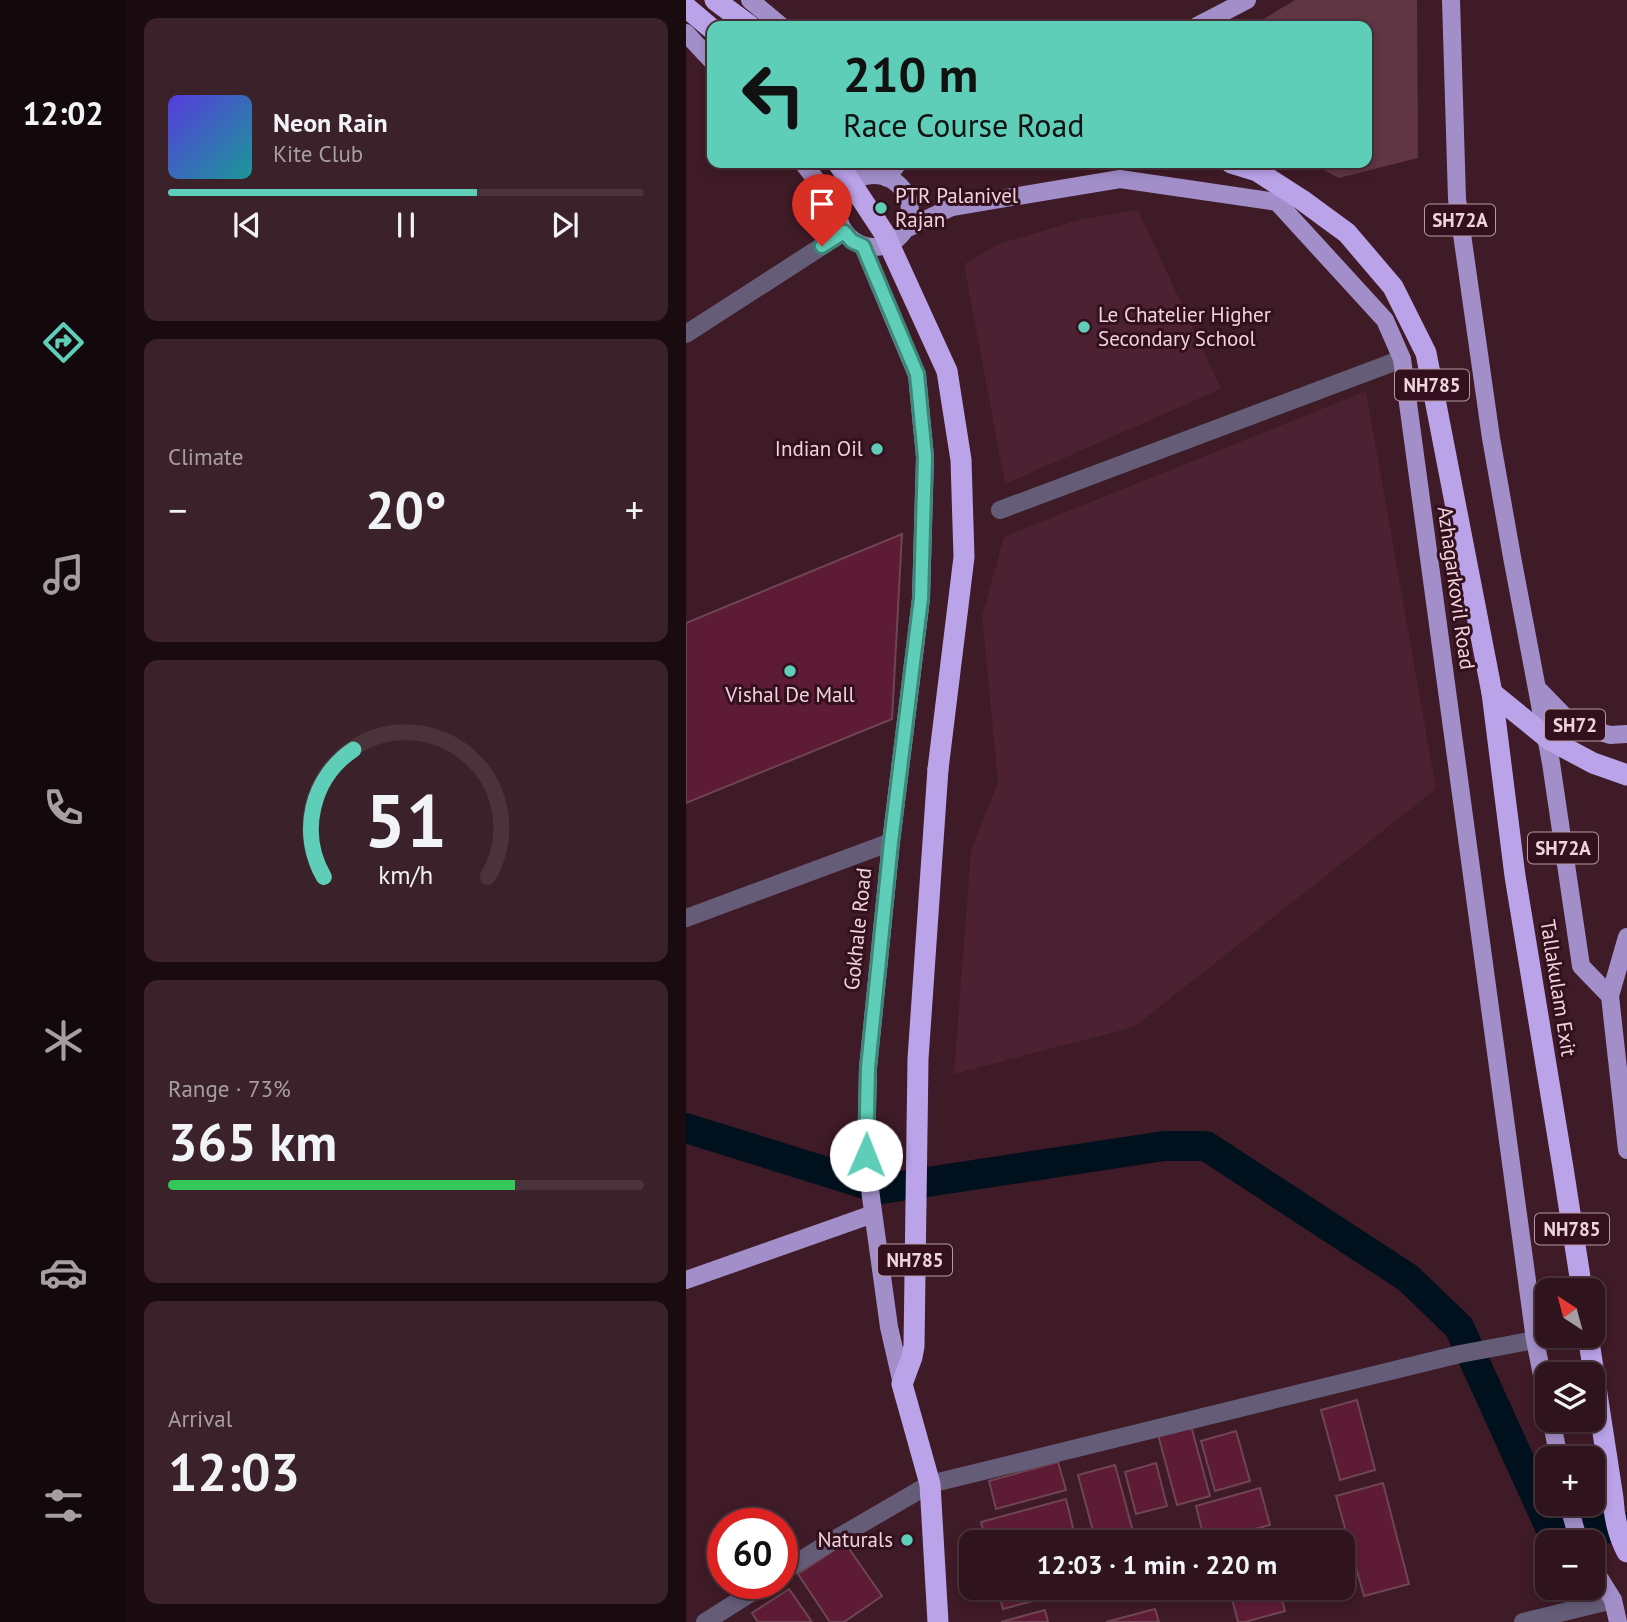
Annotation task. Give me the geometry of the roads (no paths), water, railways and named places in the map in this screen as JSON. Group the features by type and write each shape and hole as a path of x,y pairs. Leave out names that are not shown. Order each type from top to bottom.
{"highway":[{"path":"715,0 743,21"},
{"name":"NH785","path":"841,168 884,233 947,371 961,460 964,557 939,769 918,1059 915,1328 912,1357 902,1384"},
{"name":"NH785","path":"1247,168 1257,171 1302,200 1347,233 1392,287 1426,354 1492,692"},
{"path":"1492,692 1550,740 1593,763 1627,775"},
{"name":"Tallakulam Exit","path":"1492,692 1515,876 1580,1278"},
{"path":"1590,1348 1614,1511 1624,1547"},
{"name":"Gokhale Road","path":"902,1384 930,1484 938,1622"}],"main road":[{"path":"750,0 775,21"},
{"path":"1207,21 1247,0"},
{"name":"SH72A","path":"1451,0 1457,199 1491,438 1551,763 1581,966 1610,996"},
{"path":"696,22 707,49"},
{"path":"807,168 838,208"},
{"path":"883,170 905,193 910,217 906,229 898,239 876,248 852,241 839,221 838,208 846,188 865,176 883,170"},
{"name":"Azhagarkovil Road","path":"906,229 952,207 1120,179 1277,202 1385,320 1402,359 1535,1339"},
{"name":"Gokhale Road","path":"863,246 917,374 925,457 921,598 891,842 868,1068 866,1155 889,1327 902,1384"},
{"name":"SH72","path":"1537,688 1571,723 1610,735 1627,734"},
{"path":"1627,937 1610,996 1627,1150"},
{"path":"686,1280 872,1206"},
{"path":"1605,1587 1613,1600 1618,1622"}],"street":[{"path":"686,334 844,232"},
{"path":"1000,509 1402,359"},
{"path":"686,918 891,842"},
{"path":"798,1563 930,1484 1460,1354 1535,1339"},
{"path":"705,1622 741,1599"},
{"path":"1523,1622 1613,1600"}],"waterway":[{"path":"686,1128 881,1189 1164,1146 1206,1146 1408,1278 1459,1327 1552,1532 1627,1527"}],"place":[{"name":"PTR Palanivel Rajan","path":"881,208"},
{"name":"Le Chatelier Higher Secondary School","path":"1084,327"},
{"name":"Indian Oil","path":"877,449"},
{"name":"Vishal De Mall","path":"790,671"},
{"name":"Naturals","path":"907,1540"}]}
